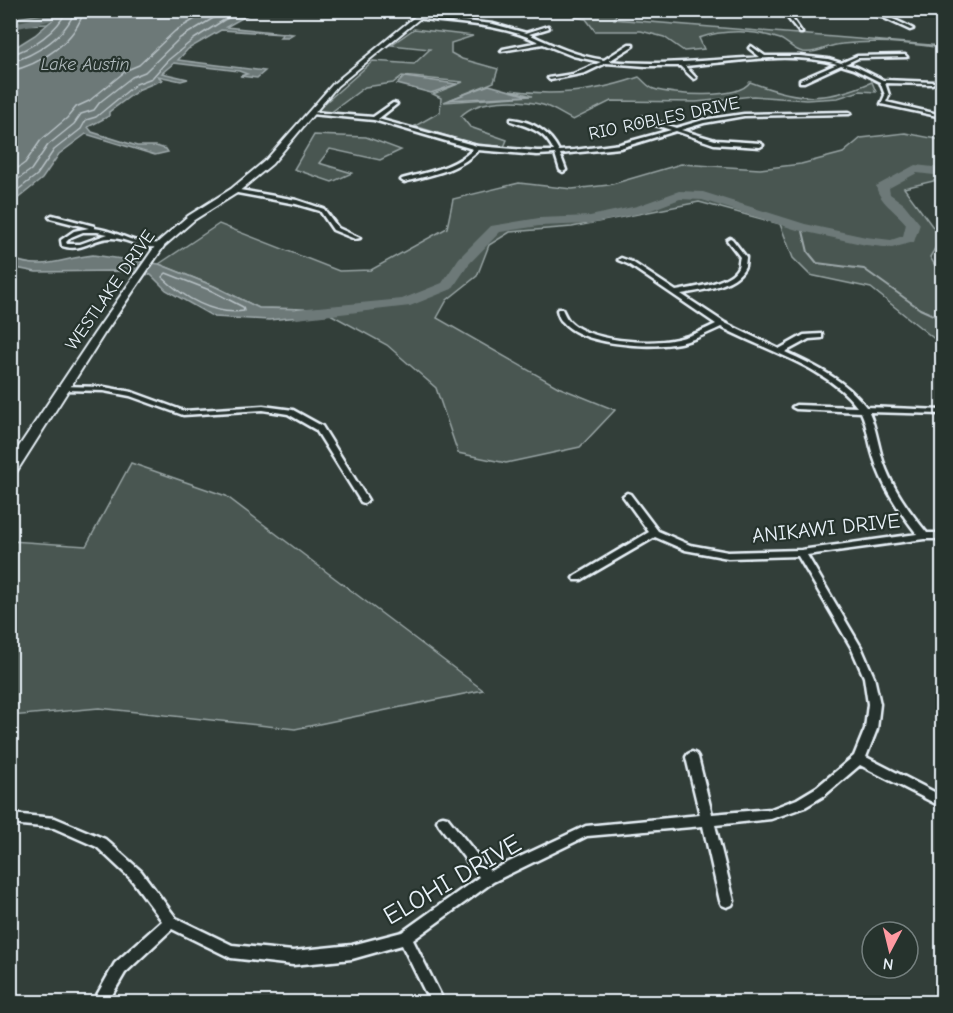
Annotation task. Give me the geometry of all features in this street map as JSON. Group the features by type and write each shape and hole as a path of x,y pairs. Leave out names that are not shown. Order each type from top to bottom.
{"street":[{"name":"WESTLAKE DRIVE","path":"10,471 160,245 191,218 234,191 269,162 335,86 427,10"},
{"path":"713,10 718,15"},
{"path":"788,10 789,17 801,32"},
{"path":"852,10 883,16 911,29"},
{"path":"417,17 495,27 526,34 577,56 607,61 644,65 682,65 763,57 807,58 842,64 882,81 932,83"},
{"path":"526,34 548,27"},
{"path":"503,50 543,43"},
{"path":"550,79 581,74 631,45"},
{"path":"751,46 763,57"},
{"path":"802,81 865,56 905,56"},
{"path":"682,65 694,78"},
{"path":"882,81 887,95 883,103 942,116"},
{"path":"374,119 394,104"},
{"name":"RIO ROBLES DRIVE","path":"311,113 374,119 477,148 557,152 620,146 714,120 744,115 849,113"},
{"path":"642,119 723,144 760,145"},
{"path":"513,120 544,132 553,140 563,170"},
{"path":"404,180 458,162 477,148"},
{"path":"234,191 297,202 322,210 329,224 337,231 357,238"},
{"path":"52,217 103,229 140,244 160,245"},
{"path":"103,229 69,235 63,241 64,245 77,247 98,239 118,236"},
{"path":"676,293 718,284 730,278 741,268 742,256 730,240"},
{"path":"621,260 630,263 722,324 837,381 864,410 880,463 896,501 924,536"},
{"path":"560,310 566,322 578,329 620,342 674,342 722,324"},
{"path":"779,352 807,338 819,336"},
{"path":"64,388 132,394 183,413 263,408 290,412 319,428 364,500"},
{"path":"796,407 942,412"},
{"path":"578,578 654,533 627,496"},
{"name":"ANIKAWI DRIVE","path":"654,533 688,548 728,555 801,553 924,536 942,536"},
{"name":"ELOHI DRIVE","path":"10,819 55,823 101,843 136,875 171,922 231,951 293,958 352,952 405,938 488,878 586,831 771,814 821,791 859,759 871,729 874,704 869,677 856,648 801,553"},
{"path":"692,757 727,901"},
{"path":"859,759 942,802"},
{"path":"443,821 488,878"},
{"path":"100,1002 120,968 171,922"},
{"path":"405,938 437,1002"}],"shaded area":[{"path":"64,11 49,24 11,25 11,19"},
{"path":"574,11 618,11 614,19 942,46 942,48 905,43 867,42 803,52 780,39 740,32 719,33 699,38 704,49 684,51 664,37 641,31 595,31 586,19 574,17"},
{"path":"414,29 473,36 451,43 451,53 462,59 498,69 494,82 444,102 532,96 510,90 559,93 591,90 639,77 654,89 705,95 733,92 750,82 783,93 811,97 839,93 872,82 876,92 860,91 838,98 806,100 753,96 696,102 611,101 573,120 543,105 511,101 478,106 461,116 470,127 507,140 504,147 469,143 415,126 440,112 441,98 433,94 463,82 402,76 393,83 365,87 330,113 317,110 373,61 414,64 430,49 391,45"},
{"path":"905,133 942,140 942,179 904,188 941,238 930,257 942,277 942,345 871,288 810,275 793,258 780,224 699,202 572,227 510,232 489,245 477,276 447,300 437,318 558,387 615,410 580,447 506,463 458,453 436,388 387,345 330,314 308,309 259,308 214,286 159,264 219,224 339,271 371,270 447,228 453,199 519,183 572,189 609,185 681,164 760,169 801,164 843,153 861,138"},
{"path":"314,135 366,137 401,150 380,160 330,149 319,163 352,173 332,182 294,169"},
{"path":"131,463 226,496 483,690 295,729 99,708 11,716 11,541 86,546"}],"water":[{"name":"Lake Austin","path":"64,10 255,11 226,27 293,34 280,37 283,34 221,30 188,49 178,60 265,71 257,78 240,76 247,74 239,71 174,63 162,73 188,79 181,81 158,76 162,80 140,89 109,112 109,116 88,127 92,132 137,146 156,146 168,152 155,155 86,134 59,154 42,179 11,204 11,50 35,35"},
{"path":"404,77 457,84 431,93 397,84"},
{"path":"489,85 528,96 449,100"},
{"path":"93,255 159,264 214,286 259,308 308,309 330,314 269,320 214,317 166,290 151,275 115,271 36,272 11,267 10,258 43,264"}],"waterway":[{"path":"10,27 65,14 84,14"},
{"path":"297,314 405,303 447,286 464,261 496,229 539,222 590,220 641,209 679,195 703,196 802,227 866,241 892,244 909,239 913,224 899,207 884,196 882,186 915,169 942,172"},
{"path":"802,227 808,252 817,263 864,269 920,309 942,319"}]}
